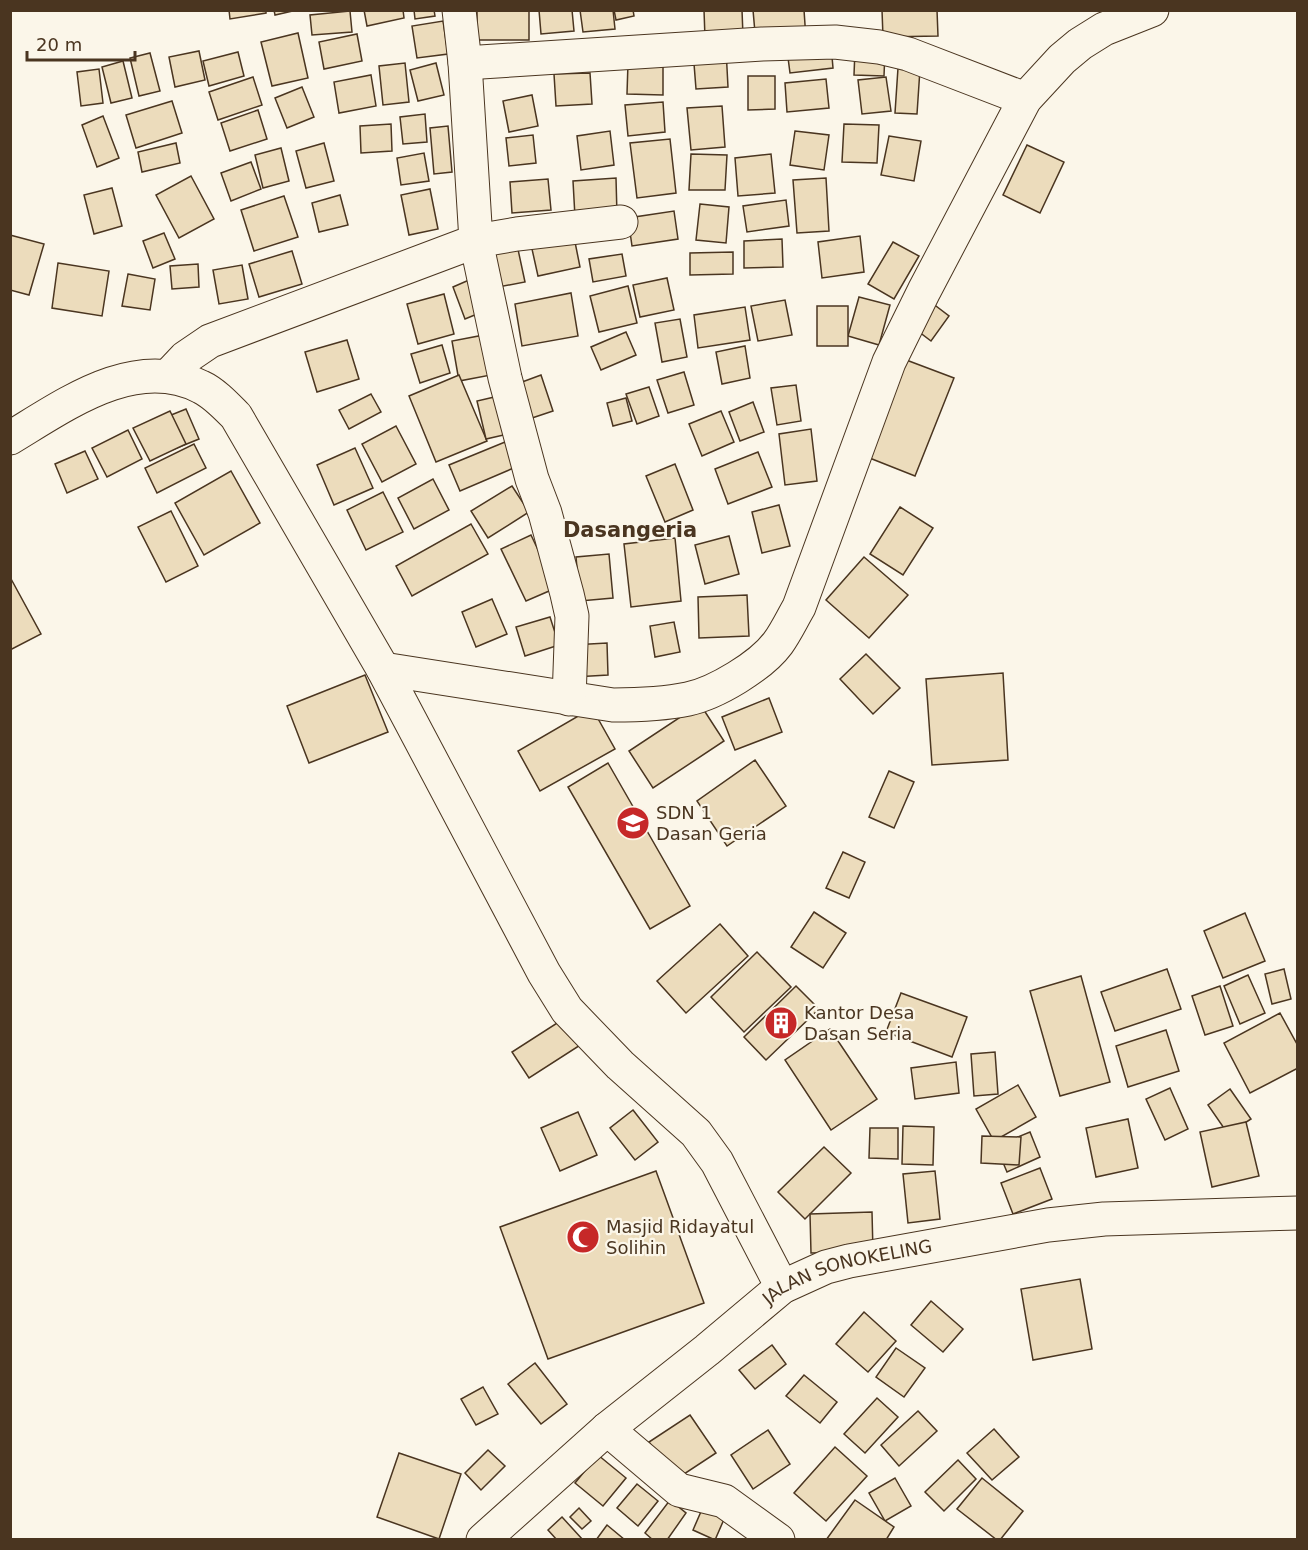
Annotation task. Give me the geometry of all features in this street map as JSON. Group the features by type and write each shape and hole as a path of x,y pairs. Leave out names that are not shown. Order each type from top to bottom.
{"street":[{"path":"459,10 465,63 477,241 505,378 532,479 545,513 572,616 569,699"},
{"path":"383,669 569,699 614,705 638,705 690,699 752,668 778,644 799,607 889,362 1025,99 1062,59 1080,44 1104,29 1152,10"},
{"path":"465,63 762,44 835,42 879,47 908,54 1025,99"},
{"path":"168,376 185,358 210,341 477,241 621,222"},
{"path":"10,438 75,399 113,383 142,375 168,376 201,387 236,416 383,669 544,973 567,1010 620,1065 696,1133 717,1162 782,1287"},
{"name":"JALAN SONOKELING","path":"483,1539 607,1429 708,1350 782,1287 826,1267 1048,1225 1104,1219 1298,1213"},
{"path":"607,1429 679,1490 724,1501 778,1539"}],"building":[{"path":"229,10 266,10 266,13 230,19"},
{"path":"274,10 297,10 275,15"},
{"path":"364,10 403,10 404,18 367,26"},
{"path":"414,10 434,10 435,16 415,19"},
{"path":"477,10 529,10 529,40 477,40"},
{"path":"539,10 572,10 574,31 541,34"},
{"path":"580,10 613,10 615,29 583,32"},
{"path":"614,10 633,10 634,16 616,20"},
{"path":"704,10 742,10 743,36 705,38"},
{"path":"753,10 804,10 806,39 756,44"},
{"path":"882,10 937,10 938,36 883,37"},
{"path":"350,11 352,32 312,35 310,15"},
{"path":"443,21 448,54 417,58 412,26"},
{"path":"298,33 308,78 272,86 261,42"},
{"path":"357,34 362,61 324,69 319,42"},
{"path":"831,45 833,68 790,73 787,50"},
{"path":"726,49 728,87 696,89 693,51"},
{"path":"855,50 885,51 884,76 854,75"},
{"path":"199,51 205,80 175,87 169,57"},
{"path":"238,52 244,76 209,86 203,61"},
{"path":"150,53 160,91 139,96 130,58"},
{"path":"123,61 132,98 111,103 102,67"},
{"path":"405,63 409,102 383,105 379,66"},
{"path":"436,63 444,95 418,101 410,70"},
{"path":"628,63 663,64 663,95 627,94"},
{"path":"898,68 920,69 917,114 895,113"},
{"path":"99,69 103,103 81,106 77,72"},
{"path":"590,73 592,104 556,106 554,74"},
{"path":"371,75 376,106 339,113 334,82"},
{"path":"748,76 775,76 775,109 748,110"},
{"path":"253,77 262,105 218,120 209,92"},
{"path":"886,77 891,111 862,114 858,80"},
{"path":"826,79 829,108 787,112 785,83"},
{"path":"302,87 314,117 287,128 275,98"},
{"path":"532,95 538,126 509,132 503,101"},
{"path":"172,101 182,133 136,148 126,115"},
{"path":"663,102 665,132 628,136 625,105"},
{"path":"722,106 725,147 691,150 687,108"},
{"path":"258,110 267,139 230,151 221,123"},
{"path":"425,114 427,142 403,144 400,117"},
{"path":"103,116 119,158 97,167 82,125"},
{"path":"391,124 392,151 361,153 360,126"},
{"path":"844,124 879,125 877,163 842,162"},
{"path":"448,126 452,172 434,174 430,128"},
{"path":"610,131 614,165 581,170 577,136"},
{"path":"795,131 829,135 824,170 790,165"},
{"path":"533,135 536,163 509,166 506,138"},
{"path":"889,136 921,141 914,181 881,175"},
{"path":"670,139 676,193 637,198 630,143"},
{"path":"176,143 180,163 142,172 138,152"},
{"path":"324,143 334,181 306,188 296,151"},
{"path":"1027,145 1064,162 1040,213 1003,195"},
{"path":"281,148 289,181 263,188 255,155"},
{"path":"424,153 429,181 401,185 397,158"},
{"path":"691,154 727,155 725,190 689,190"},
{"path":"771,154 775,193 738,196 735,158"},
{"path":"251,162 261,189 231,201 221,173"},
{"path":"191,176 214,219 179,238 156,195"},
{"path":"616,178 617,215 575,217 573,181"},
{"path":"826,178 829,231 797,233 793,180"},
{"path":"548,179 551,210 512,213 510,182"},
{"path":"112,188 122,226 94,234 84,195"},
{"path":"430,189 438,229 409,235 401,195"},
{"path":"340,195 348,225 319,232 312,203"},
{"path":"284,196 298,237 254,251 241,210"},
{"path":"786,200 789,226 747,232 743,206"},
{"path":"700,204 729,207 726,243 696,240"},
{"path":"674,211 678,239 632,246 628,218"},
{"path":"573,232 580,267 538,276 530,240"},
{"path":"164,233 175,259 153,268 143,241"},
{"path":"10,235 44,244 29,295 10,290"},
{"path":"860,236 864,272 822,278 818,242"},
{"path":"782,239 783,267 744,268 744,241"},
{"path":"516,240 525,282 493,288 484,246"},
{"path":"893,242 919,256 894,299 868,284"},
{"path":"292,251 302,284 259,297 249,264"},
{"path":"733,252 733,274 690,275 690,253"},
{"path":"622,254 626,276 593,282 589,259"},
{"path":"58,263 109,271 102,316 52,308"},
{"path":"198,264 199,287 172,289 170,266"},
{"path":"242,265 248,299 219,304 213,270"},
{"path":"128,274 155,279 150,310 122,306"},
{"path":"667,278 674,310 640,317 633,285"},
{"path":"469,280 482,312 465,319 453,287"},
{"path":"628,286 637,323 599,332 590,296"},
{"path":"571,293 578,336 522,346 515,304"},
{"path":"444,294 454,334 418,344 407,304"},
{"path":"859,297 890,305 879,345 848,336"},
{"path":"785,300 792,335 758,341 751,306"},
{"path":"932,303 949,316 931,341 914,328"},
{"path":"817,306 848,306 848,346 817,346"},
{"path":"745,307 750,340 698,348 694,315"},
{"path":"680,319 687,357 662,362 655,323"},
{"path":"626,332 636,355 601,370 591,347"},
{"path":"484,335 491,375 459,381 452,341"},
{"path":"347,340 359,379 317,392 305,352"},
{"path":"442,345 450,373 420,383 411,354"},
{"path":"745,346 750,378 722,384 716,352"},
{"path":"901,358 954,378 915,476 862,455"},
{"path":"684,372 694,405 668,413 657,380"},
{"path":"459,375 487,441 436,462 409,396"},
{"path":"541,375 553,411 526,420 514,385"},
{"path":"796,385 801,421 777,425 771,388"},
{"path":"649,387 659,416 637,424 626,394"},
{"path":"371,394 381,412 349,429 339,410"},
{"path":"503,395 512,433 486,439 477,401"},
{"path":"626,398 632,421 613,426 607,403"},
{"path":"753,402 764,432 740,441 729,412"},
{"path":"186,409 199,439 152,458 139,428"},
{"path":"170,411 186,444 150,461 133,428"},
{"path":"721,411 734,442 702,456 689,424"},
{"path":"396,426 416,464 382,482 362,444"},
{"path":"811,429 817,481 785,485 779,434"},
{"path":"128,430 142,459 107,477 92,448"},
{"path":"505,442 516,467 460,491 449,465"},
{"path":"194,444 206,468 157,493 145,468"},
{"path":"355,448 373,488 334,505 317,465"},
{"path":"85,451 98,479 67,493 55,464"},
{"path":"758,452 772,487 728,504 715,469"},
{"path":"675,464 693,510 665,522 646,476"},
{"path":"231,471 260,523 204,555 175,503"},
{"path":"433,479 449,510 414,529 398,498"},
{"path":"512,486 529,512 488,538 471,511"},
{"path":"383,492 403,532 366,550 347,510"},
{"path":"779,505 790,546 762,553 752,512"},
{"path":"900,507 933,528 903,575 870,554"},
{"path":"171,511 198,566 166,582 138,527"},
{"path":"471,524 488,554 412,596 396,566"},
{"path":"531,535 556,588 526,601 501,549"},
{"path":"729,536 739,574 705,584 695,545"},
{"path":"675,538 681,601 631,607 624,544"},
{"path":"609,554 613,598 580,601 576,557"},
{"path":"864,557 908,595 869,638 826,600"},
{"path":"10,577 41,634 10,650"},
{"path":"747,595 749,636 699,638 698,597"},
{"path":"492,599 507,634 476,647 462,612"},
{"path":"550,617 559,645 525,656 516,627"},
{"path":"674,622 680,652 655,657 650,626"},
{"path":"607,643 608,675 574,677 572,645"},
{"path":"866,654 900,688 873,714 840,679"},
{"path":"1003,673 1008,760 932,765 926,679"},
{"path":"365,675 388,732 309,763 287,706"},
{"name":"SDN 1 Dasan Geria","path":"769,698 782,732 735,750 722,717"},
{"name":"SDN 1 Dasan Geria","path":"700,704 724,741 653,788 629,751"},
{"path":"592,708 615,749 540,791 518,751"},
{"name":"SDN 1 Dasan Geria","path":"755,760 786,806 727,846 697,801"},
{"name":"SDN 1 Dasan Geria","path":"608,763 690,906 650,929 568,787"},
{"path":"889,771 914,782 894,828 869,817"},
{"path":"843,852 865,862 849,898 826,888"},
{"path":"814,912 846,933 823,968 791,947"},
{"path":"1245,913 1265,961 1223,978 1204,931"},
{"path":"720,924 748,956 686,1013 657,981"},
{"path":"757,952 791,987 744,1032 711,997"},
{"path":"1167,969 1181,1009 1115,1031 1101,992"},
{"path":"1284,969 1291,999 1272,1004 1265,974"},
{"path":"1248,975 1265,1013 1240,1024 1224,986"},
{"path":"1081,976 1110,1082 1060,1096 1030,991"},
{"name":"Kantor Desa Dasan Seria","path":"796,986 819,1009 766,1060 744,1037"},
{"path":"1220,986 1233,1026 1205,1035 1192,996"},
{"path":"901,993 967,1017 952,1057 886,1032"},
{"path":"1280,1013 1298,1046 1298,1068 1250,1093 1224,1043"},
{"path":"568,1016 585,1042 529,1078 512,1052"},
{"path":"830,1029 877,1099 831,1130 785,1060"},
{"path":"1166,1030 1179,1071 1128,1087 1116,1046"},
{"path":"995,1052 998,1094 974,1096 971,1054"},
{"path":"956,1062 959,1093 915,1099 911,1068"},
{"path":"1018,1085 1036,1117 994,1141 976,1109"},
{"path":"1170,1088 1188,1129 1165,1140 1146,1099"},
{"path":"1230,1089 1251,1119 1228,1134 1208,1105"},
{"path":"633,1110 658,1142 635,1160 610,1128"},
{"path":"578,1112 597,1155 560,1171 541,1128"},
{"path":"1128,1119 1138,1168 1096,1177 1086,1128"},
{"path":"1246,1122 1259,1176 1212,1187 1200,1132"},
{"path":"903,1126 934,1127 933,1165 902,1164"},
{"path":"870,1128 898,1128 898,1159 869,1158"},
{"path":"1030,1132 1040,1157 1007,1172 996,1146"},
{"path":"982,1136 1021,1137 1019,1165 981,1163"},
{"path":"824,1147 851,1173 805,1219 778,1192"},
{"path":"1040,1168 1052,1199 1013,1214 1001,1183"},
{"path":"656,1171 704,1303 548,1359 500,1227"},
{"path":"935,1171 940,1219 908,1223 903,1174"},
{"path":"872,1212 873,1252 811,1253 810,1214"},
{"path":"1080,1279 1092,1349 1033,1360 1021,1289"},
{"path":"931,1301 963,1329 943,1352 911,1325"},
{"path":"864,1312 896,1341 868,1372 836,1344"},
{"path":"772,1345 786,1364 755,1389 739,1370"},
{"path":"896,1348 925,1368 904,1397 876,1377"},
{"path":"535,1363 567,1404 541,1424 508,1384"},
{"path":"804,1375 837,1402 820,1423 786,1396"},
{"path":"483,1387 498,1414 476,1425 461,1399"},
{"path":"877,1398 898,1417 865,1453 844,1434"},
{"path":"918,1411 937,1431 899,1466 881,1445"},
{"path":"690,1415 716,1453 675,1480 649,1442"},
{"path":"994,1429 1019,1457 992,1480 967,1453"},
{"path":"768,1430 790,1464 753,1489 731,1455"},
{"path":"835,1447 867,1476 826,1521 794,1493"},
{"path":"488,1450 505,1466 481,1490 465,1473"},
{"path":"399,1453 461,1474 439,1539 377,1517"},
{"path":"598,1455 626,1478 603,1506 575,1483"},
{"path":"958,1460 976,1479 944,1511 925,1492"},
{"path":"895,1478 911,1506 885,1521 869,1493"},
{"path":"982,1478 1023,1511 1000,1540 957,1509"},
{"path":"637,1484 658,1501 638,1526 617,1508"},
{"path":"670,1500 686,1513 667,1540 653,1540 645,1533"},
{"path":"855,1500 894,1527 886,1540 826,1540"},
{"path":"703,1507 725,1517 715,1540 693,1530"},
{"path":"579,1508 591,1521 582,1529 570,1517"},
{"path":"562,1517 583,1540 557,1540 548,1530"},
{"path":"607,1525 625,1540 596,1540"}],"place":[{"name":"SDN 1 Dasan Geria","path":"633,823"},
{"name":"Kantor Desa Dasan Seria","path":"781,1023"},
{"name":"Masjid Ridayatul Solihin","path":"583,1237"}],"district":[{"name":"Dasangeria","path":"630,530"}]}
